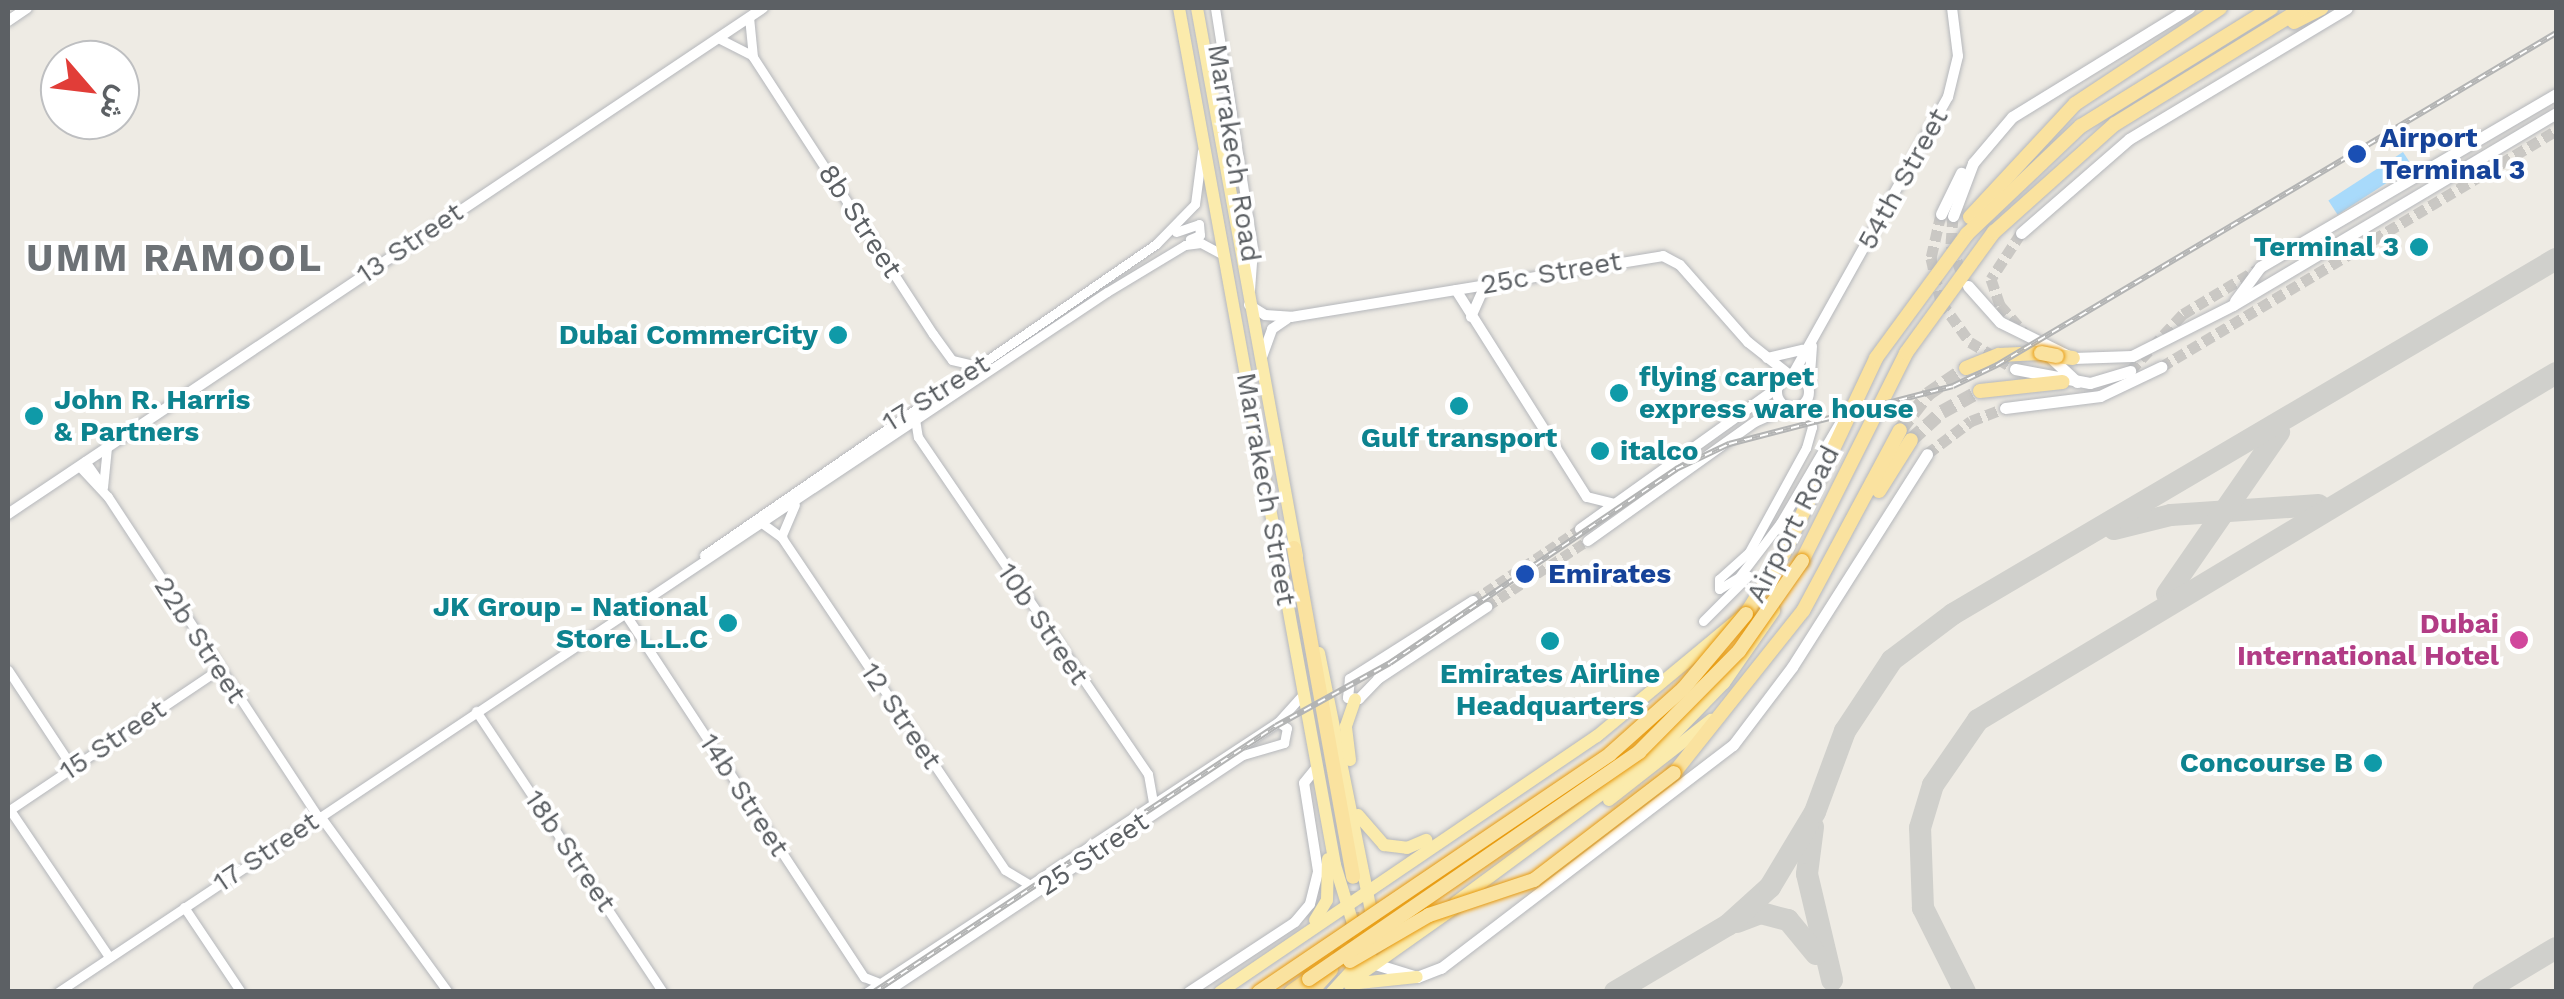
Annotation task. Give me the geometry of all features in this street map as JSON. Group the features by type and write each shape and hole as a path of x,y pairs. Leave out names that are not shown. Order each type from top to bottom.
{"highway":[{"path":"1933,274 1972,215 2058,118 2126,65 2220,8"},
{"path":"2202,45 2251,8"},
{"name":"Airport Road","path":"1259,992 1610,754 1683,689 1746,614 1784,552 1852,403 1933,274 2047,153 2202,45 2271,8"},
{"name":"Airport Road","path":"1291,992 1310,985 1638,752 1739,651 1802,562 1906,353 1978,251 2093,140 2304,8"},
{"path":"2247,41 2322,8"},
{"path":"1966,368 1999,356 2040,350 2065,356"},
{"path":"1980,391 2070,382"},
{"path":"1310,985 1429,915 1534,880 1674,774 1756,673 1820,585 1906,435"},
{"path":"1294,548 1353,877"},
{"path":"1310,985 1331,970"}],"main road":[{"name":"Marrakech Street","path":"1179,8 1306,691 1330,842 1348,910 1375,964"},
{"name":"Marrakech Street","path":"1197,8 1294,548 1330,703"},
{"path":"1947,215 1973,163 2030,103 2174,8"},
{"path":"2124,43 2189,8"},
{"path":"2021,233 2129,139 2347,8"},
{"path":"2233,304 2260,268 2556,94"},
{"path":"1968,286 2000,322 2065,356 2146,351 2233,304 2556,113"},
{"path":"2040,350 2070,382"},
{"path":"2005,408 2126,387 2162,367"},
{"path":"2015,370 2070,382 2112,379 2130,371"},
{"path":"2112,379 2126,387"},
{"path":"1339,989 1417,977 1446,964 1733,745 1792,668 1927,454"},
{"path":"1592,806 1724,683 1802,562"},
{"path":"1372,904 1392,879 1631,710 1746,614"},
{"path":"1339,989 1592,806 1665,760 1756,673"},
{"path":"1352,782 1346,726 1355,700"},
{"path":"1330,703 1372,904 1364,948 1339,989"},
{"path":"1330,703 1362,825 1384,844 1414,846 1460,825"},
{"path":"1229,988 1306,931 1348,910 1370,886 1532,778"},
{"path":"1306,931 1327,900 1330,842"},
{"path":"1348,910 1368,930 1406,935 1477,888"},
{"path":"1375,964 1417,977"}],"street":[{"path":"8,21 27,8"},
{"name":"13 Street","path":"8,514 763,8"},
{"name":"Marrakech Road","path":"1215,8 1254,248 1248,301"},
{"name":"54th Street","path":"1792,376 1948,97 1958,56 1952,8"},
{"name":"8b Street","path":"749,17 753,57 945,353 961,364 980,366"},
{"name":"8b Street","path":"718,38 753,57"},
{"name":"17 Street","path":"624,612 750,519 1156,244 1195,204 1204,147"},
{"path":"1156,244 1191,223 1202,228 1200,236 1164,256"},
{"name":"17 Street","path":"58,992 1164,256 1192,243 1224,256"},
{"name":"25c Street","path":"1248,301 1265,315 1291,316 1663,256 1680,265 1768,359 1809,388"},
{"path":"1471,318 1484,285"},
{"path":"1456,290 1584,492 1599,504 1615,504"},
{"path":"1260,363 1272,329 1291,316"},
{"path":"1768,359 1791,357 1812,342"},
{"name":"54th Street","path":"1804,404 1812,342"},
{"name":"25c Street","path":"1768,359 1788,407"},
{"path":"1580,528 1792,376"},
{"path":"914,423 927,398"},
{"path":"1703,621 1748,576 1852,403"},
{"path":"1588,540 1756,422 1804,404 1812,427 1806,448 1749,552 1719,579 1720,589 1739,577 1780,522"},
{"name":"10b Street","path":"914,423 924,448 1148,774 1153,802"},
{"name":"10b Street","path":"898,434 924,448"},
{"path":"105,492 107,446"},
{"name":"22b Street","path":"82,464 105,492 319,816 448,992"},
{"path":"782,538 785,517 803,496"},
{"name":"12 Street","path":"750,519 763,522 782,538 1004,870 1028,884"},
{"path":"1474,601 1350,679 1345,695 1355,700 1487,607"},
{"name":"14b Street","path":"624,612 864,977"},
{"path":"8,670 72,767"},
{"name":"15 Street","path":"8,811 219,670"},
{"name":"25 Street","path":"865,992 883,987 1228,759 1278,722 1306,691"},
{"name":"18b Street","path":"476,711 663,992"},
{"name":"25 Street","path":"883,987 1028,884 1153,802 1228,759 1284,743 1287,728 1278,722"},
{"path":"1190,992 1296,922 1310,904 1318,871 1304,782 1317,767"},
{"path":"8,811 108,958"},
{"path":"184,906 241,992"},
{"path":"864,977 883,987"},
{"path":"864,977 865,992"}],"water":[{"path":"2403,152 2412,166 2338,215 2328,200"}],"taxiway":[{"path":"1615,992 1728,925 1770,887 1815,812 1845,731 1892,660 1953,614 2556,259"},
{"path":"1965,992 1923,908 1920,828 1933,785 1978,720 2556,373"},
{"path":"2167,594 2279,432"},
{"path":"2114,529 2171,515 2319,505"},
{"path":"1813,827 1807,874 1832,980"},
{"path":"1737,922 1761,913 1788,920 1816,954"},
{"path":"2483,992 2556,948"}],"tunnel":[{"path":"2161,367 2556,131"},
{"path":"1941,214 1931,258 1941,302 1970,342 2015,369"},
{"path":"1953,216 1951,245 1964,279"},
{"path":"2021,233 1991,279 2000,305 2024,333"},
{"path":"2130,371 2183,314 2258,269"},
{"path":"1900,430 1928,394 1966,368"},
{"path":"1911,440 1942,412 1980,391"},
{"path":"1927,454 1971,421 2005,408"},
{"path":"1473,601 1580,529"},
{"path":"1487,607 1588,541"},
{"path":"1337,961 1352,926 1353,877"}],"railway":[{"path":"874,992 1276,726 1390,663 1676,469 1729,444 1953,386 1997,365 2556,33"}],"place":[{"name":"Airport Terminal 3","path":"2357,154"},
{"name":"Terminal 3","path":"2419,247"},
{"name":"Dubai CommerCity","path":"838,335"},
{"name":"flying carpet express ware house","path":"1619,393"},
{"name":"Gulf transport","path":"1459,406"},
{"name":"John R. Harris & Partners","path":"34,416"},
{"name":"italco","path":"1600,451"},
{"name":"Emirates","path":"1525,574"},
{"name":"JK Group - National Store L.L.C","path":"728,623"},
{"name":"Dubai International Hotel","path":"2519,640"},
{"name":"Emirates Airline Headquarters","path":"1550,641"},
{"name":"Concourse B","path":"2373,763"}],"district":[{"name":"UMM RAMOOL","path":"175,259"}]}
